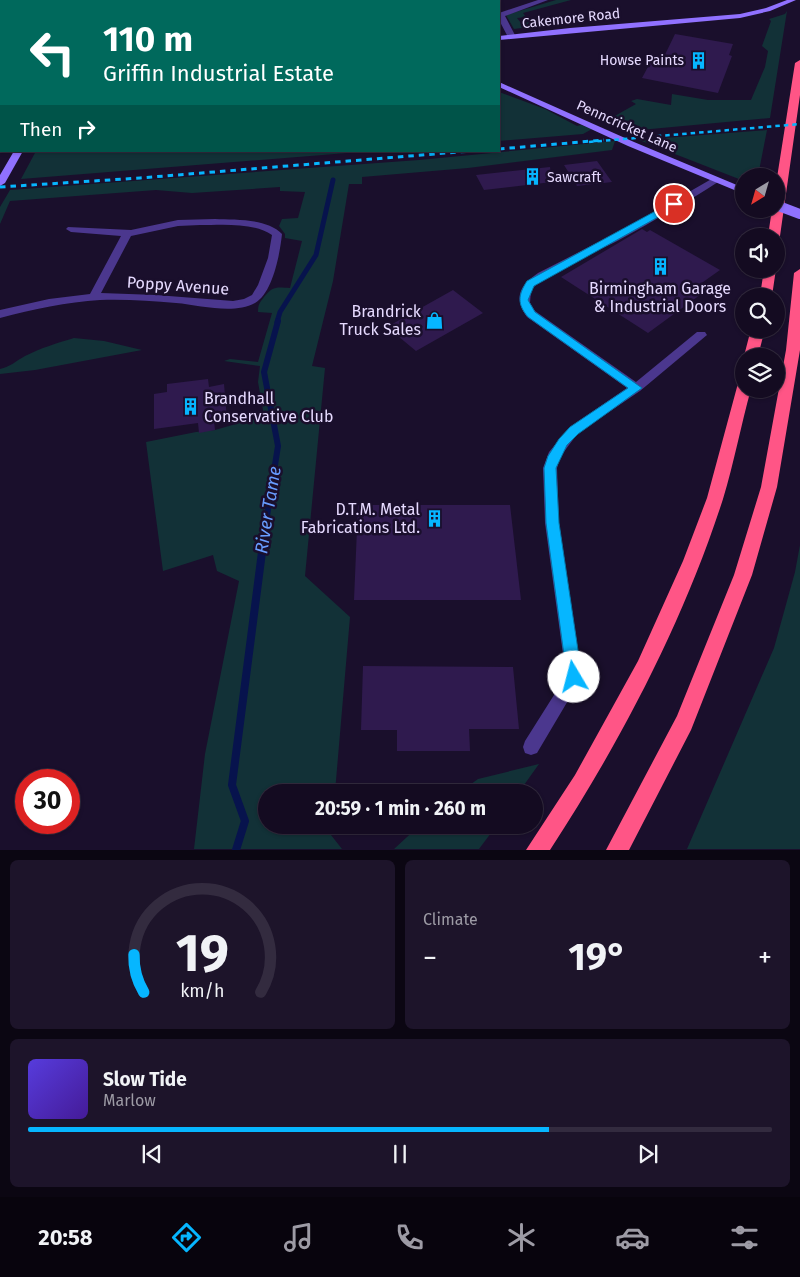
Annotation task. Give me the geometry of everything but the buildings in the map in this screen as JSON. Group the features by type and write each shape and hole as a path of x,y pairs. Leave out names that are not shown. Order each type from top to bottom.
{"highway":[{"path":"775,228 800,63"},
{"path":"617,850 684,723 743,575 769,487 793,350 800,273"},
{"path":"536,850 582,782 645,667 688,570 715,498 741,398"}],"main road":[{"name":"Cakemore Road","path":"500,38 734,16 768,10 792,1"},
{"name":"Penncricket Lane","path":"500,84 631,144 735,188"},
{"path":"0,183 18,152"},
{"path":"785,208 800,214"}],"street":[{"path":"512,37 500,20 501,14 545,0"},
{"path":"636,388 531,314 526,308 524,300 526,291 531,284 545,275 631,229 715,180"},
{"name":"Poppy Avenue","path":"0,314 33,306 114,297 233,305 245,303 254,299 261,291 276,246 277,234 273,229 259,226 208,222 181,223 127,233 71,229"},
{"path":"93,298 127,233"},
{"path":"531,747 574,677 552,523 550,468 554,456 574,430 636,388 700,335"}],"green space":[{"path":"556,0 571,0 523,13 526,17 517,18 521,23 531,22 537,26 514,29 506,15 509,14"},
{"path":"787,11 770,118 640,130 613,117 636,104 631,101 637,99 671,105 672,94 708,100 751,100 765,67 768,51 762,46 771,21 769,19 785,14"},
{"path":"500,92 545,109 577,126 581,125 592,129 583,134 500,141"},
{"path":"767,130 760,168 735,168 735,177 639,140"},
{"path":"615,141 612,150 468,168 362,177 362,184 349,184 333,281 312,366 325,368 305,576 350,617 336,784 258,784 258,834 331,834 342,849 194,849 205,754 239,581 217,571 213,555 163,571 146,442 215,430 264,416 258,382 260,366 224,361 230,359 258,362 272,313 258,312 259,305 272,289 290,288 302,241 285,238 285,234 279,226 282,219 298,218 305,192 280,191 280,187 192,193 156,190 10,201 0,224 0,207 10,190 419,160"},
{"path":"35,152 359,152 21,179"},
{"path":"74,338 104,341 142,350 35,370 0,374 0,369 25,356"},
{"path":"800,545 800,849 687,849 774,648 795,572"},
{"path":"539,764 525,784 471,784 478,779"},
{"path":"410,834 490,834 479,849 394,849"}],"waterway":[{"name":"River Tame","path":"277,322 280,312 316,255 333,180"},
{"name":"River Tame","path":"261,554 278,446 264,372 278,321"},
{"name":"River Tame","path":"236,850 245,821 232,785 262,552"}],"railway":[{"path":"589,142 800,124"},
{"path":"500,149 604,140"},
{"path":"0,187 140,178 459,152"}],"place":[{"name":"Howse Paints","path":"698,60"},
{"name":"Sawcraft","path":"533,177"},
{"name":"Birmingham Garage & Industrial Doors","path":"660,266"},
{"name":"Brandrick Truck Sales","path":"435,320"},
{"name":"Brandhall Conservative Club","path":"190,407"},
{"name":"D.T.M. Metal Fabrications Ltd.","path":"434,518"}],"route":[{"path":"574,677 552,523 550,468 554,456 574,430 636,388 531,314 526,308 524,300 526,291 531,284 545,275 674,204"}]}
